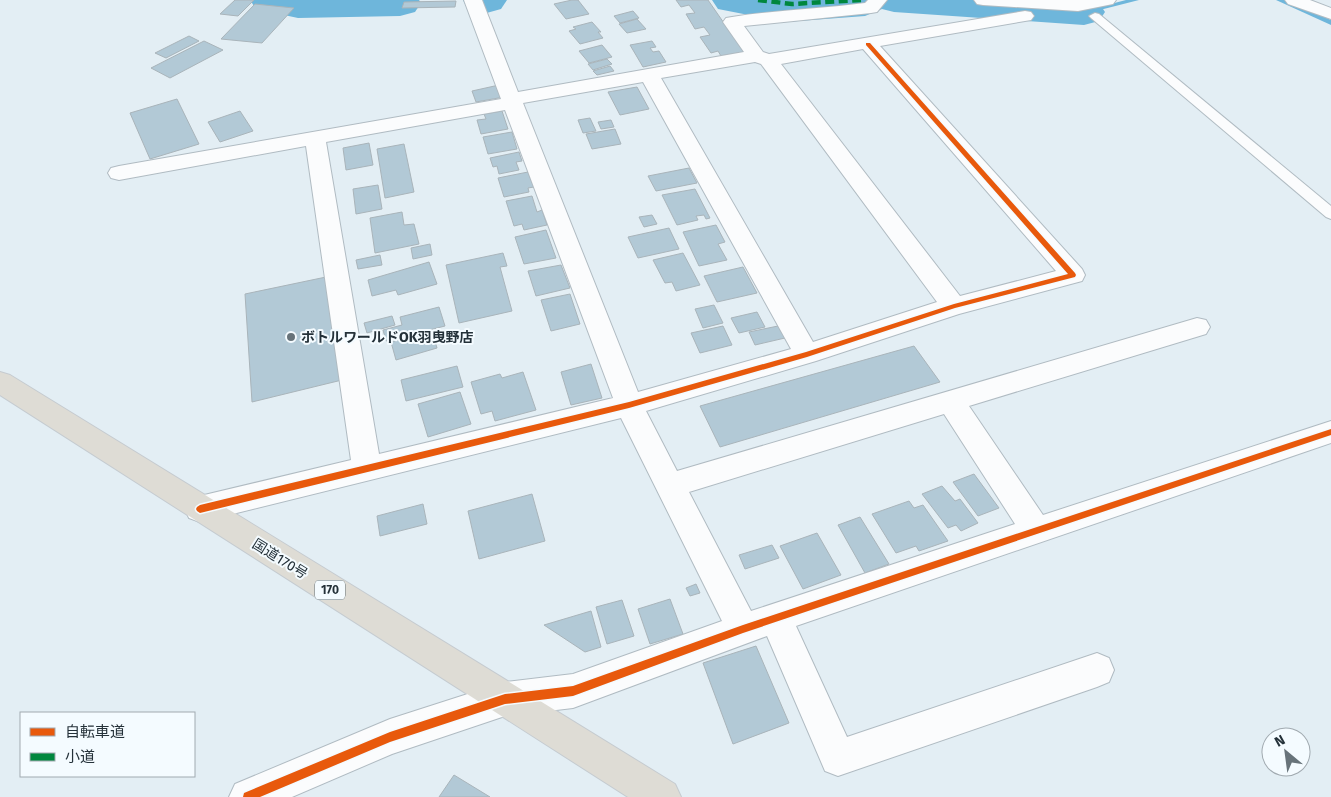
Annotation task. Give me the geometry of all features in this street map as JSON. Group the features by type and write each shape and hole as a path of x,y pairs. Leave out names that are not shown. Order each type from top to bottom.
{"highway":[{"name":"国道170号","path":"0,382 662,797"}],"street":[{"path":"473,0 629,404 743,629"},
{"path":"878,0 871,8 825,14 782,15 732,22 954,306"},
{"path":"984,0 1078,6 1107,0"},
{"path":"1294,0 1331,14"},
{"path":"119,173 650,76 762,58 868,44 1025,16"},
{"path":"200,509 629,404 807,354 954,306 1073,275 868,44"},
{"path":"650,76 807,354"},
{"path":"315,138 367,468"},
{"path":"671,485 1197,327"},
{"path":"950,401 1037,530"},
{"path":"248,797 390,737 505,699 572,691 743,629 1331,432"},
{"path":"776,618 838,758 1097,670"}],"lane":[{"path":"1095,16 1331,214"}],"building":[{"path":"235,0 254,0 238,16 220,14"},
{"path":"578,0 589,14 566,19 554,4"},
{"path":"676,0 708,0 744,52 721,56 718,51 711,53 700,37 710,35 704,27 695,29 686,14 695,13 689,5 681,7"},
{"path":"456,1 455,7 402,8 404,2"},
{"path":"255,4 294,8 262,43 221,39"},
{"path":"633,11 639,18 620,23 614,16"},
{"path":"637,19 646,29 627,33 619,24"},
{"path":"592,22 601,32 598,32 603,38 580,44 569,31 576,29 573,27"},
{"path":"189,36 199,41 166,58 155,53"},
{"path":"204,41 223,50 170,78 151,68"},
{"path":"652,41 656,47 650,48 653,52 659,51 666,62 643,67 630,45"},
{"path":"602,45 612,57 589,63 579,51"},
{"path":"607,59 612,64 593,70 588,64"},
{"path":"610,66 614,71 597,75 593,71"},
{"path":"499,85 504,97 476,102 472,91"},
{"path":"637,87 649,109 620,115 608,92"},
{"path":"177,99 199,144 150,159 130,113"},
{"path":"240,111 253,131 220,142 208,122"},
{"path":"502,111 508,129 481,134 477,120 486,119 484,114"},
{"path":"590,118 596,131 583,133 578,120"},
{"path":"611,120 614,127 601,129 598,122"},
{"path":"615,129 621,144 592,149 586,134"},
{"path":"512,132 517,149 488,154 483,137"},
{"path":"369,143 373,165 346,170 343,148"},
{"path":"404,144 414,192 385,198 377,149"},
{"path":"519,152 522,161 516,162 519,170 499,174 497,166 493,167 490,158"},
{"path":"689,168 697,183 656,191 648,176"},
{"path":"528,172 534,187 528,188 529,192 504,197 498,178"},
{"path":"378,185 382,209 356,214 353,189"},
{"path":"695,189 710,218 706,219 704,215 696,216 698,220 677,225 662,195"},
{"path":"532,196 537,212 542,210 547,225 524,230 522,224 514,226 506,201"},
{"path":"402,212 404,225 414,224 419,244 375,253 370,218"},
{"path":"652,215 657,224 644,227 639,217"},
{"path":"716,225 725,242 718,244 727,260 699,266 683,232"},
{"path":"669,228 679,249 638,258 628,237"},
{"path":"546,230 556,258 524,264 515,237"},
{"path":"430,244 432,255 413,259 411,248"},
{"path":"503,253 507,266 500,267 512,311 459,323 446,265"},
{"path":"683,253 700,285 676,291 672,282 665,283 653,260"},
{"path":"380,255 382,265 358,269 356,260"},
{"path":"429,262 437,284 398,295 396,290 372,296 368,280"},
{"path":"561,265 570,288 536,296 528,271"},
{"path":"743,267 757,293 717,302 704,276"},
{"name":"ボトルワールドOK羽曳野店","path":"326,277 342,380 252,402 245,294"},
{"path":"570,294 580,324 551,331 541,300"},
{"path":"714,305 723,323 703,328 695,309"},
{"path":"439,307 445,326 386,341 383,330 402,325 400,317"},
{"path":"757,312 765,327 739,333 731,318"},
{"path":"392,316 395,325 367,333 364,323"},
{"path":"723,326 732,345 700,353 691,333"},
{"path":"778,326 785,338 755,345 749,332"},
{"path":"432,331 437,348 396,360 391,342"},
{"path":"914,346 940,382 720,447 700,406"},
{"path":"591,364 602,398 571,405 561,372"},
{"path":"457,366 463,387 406,401 401,380"},
{"path":"523,372 536,410 495,421 492,411 481,414 471,382 500,374 502,378"},
{"path":"460,392 471,424 428,437 418,404"},
{"path":"974,474 999,508 978,516 953,482"},
{"path":"942,486 955,501 960,499 978,523 961,531 956,525 948,528 922,494"},
{"path":"532,494 545,541 479,559 468,511"},
{"path":"909,501 914,508 923,505 948,541 919,551 916,546 896,553 872,514"},
{"path":"423,504 427,524 380,536 377,516"},
{"path":"860,517 889,564 865,573 838,525"},
{"path":"817,533 841,575 803,589 780,546"},
{"path":"772,545 779,558 745,569 739,555"},
{"path":"696,584 700,593 690,596 686,588"},
{"path":"670,599 683,634 650,644 638,609"},
{"path":"622,600 634,636 607,644 596,607"},
{"path":"591,611 601,647 585,652 544,625"},
{"path":"756,646 789,723 733,744 703,663"},
{"path":"454,775 490,797 439,797"}],"waterway":[{"path":"271,0 298,5 400,3"},
{"path":"733,0 785,9 865,3"},
{"path":"894,0 1084,12"},
{"path":"1084,12 1135,0"},
{"path":"1280,0 1331,23"}],"marked path":[{"path":"758,0 792,4 861,0"}],"cycle path":[{"path":"200,509 629,405 807,354 954,306 1073,275 868,44"},
{"path":"248,797 390,737 505,699 573,691 743,629 1331,432"}],"place":[{"name":"ボトルワールドOK羽曳野店","path":"291,337"}]}
